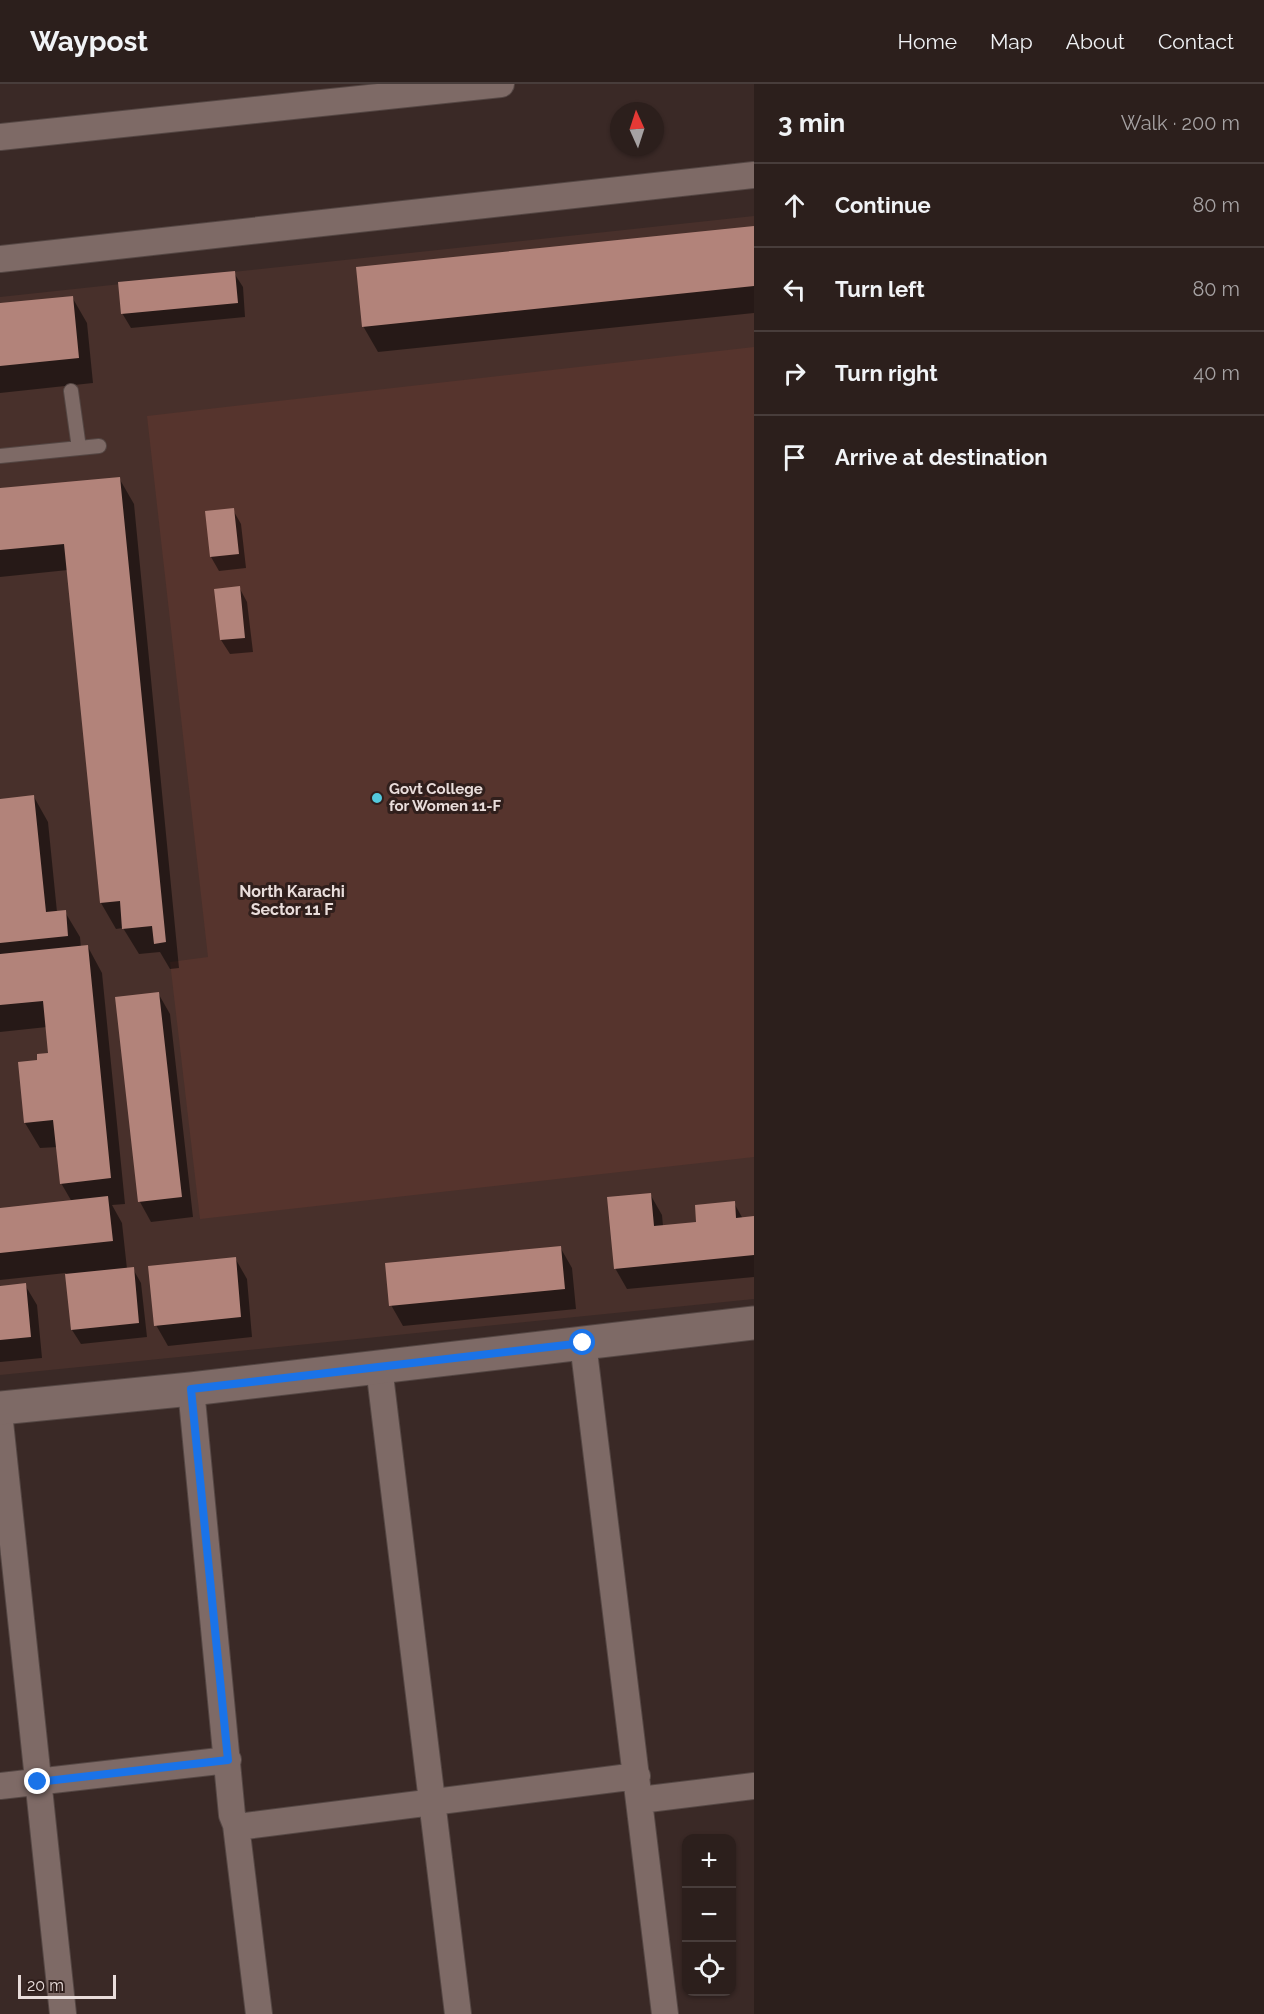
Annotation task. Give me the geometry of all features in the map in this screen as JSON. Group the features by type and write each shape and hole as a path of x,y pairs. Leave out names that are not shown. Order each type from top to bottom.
{"street":[{"path":"0,137 501,84"},
{"path":"0,259 754,175"},
{"path":"0,1408 191,1389 754,1323"},
{"path":"583,1343 665,2014"},
{"path":"380,1367 458,2014"},
{"path":"191,1389 232,1815 236,1825 259,2014"},
{"path":"0,1422 63,2014"},
{"path":"0,1786 228,1760"},
{"path":"236,1825 246,1826 433,1802 638,1788 754,1786"}],"lane":[{"path":"71,391 79,448"},
{"path":"0,456 99,446"}],"shaded area":[{"name":"Govt College for Women 11-F","path":"754,216 754,1299 0,1375 0,297"},
{"path":"754,347 754,1157 200,1219 170,962 208,957 147,416"}],"building":[{"path":"754,226 754,286 362,327 356,267"},
{"path":"235,271 238,303 121,314 118,282"},
{"path":"73,296 79,358 0,366 0,303"},
{"path":"120,477 166,942 154,944 152,926 122,929 120,901 100,903 64,544 0,550 0,488"},
{"path":"234,508 239,554 210,557 205,511"},
{"path":"240,586 245,638 220,640 214,589"},
{"path":"34,795 46,912 66,910 68,936 0,943 0,799"},
{"path":"88,945 111,1178 60,1184 53,1120 24,1123 18,1062 37,1060 37,1054 48,1053 43,1001 0,1005 0,954"},
{"path":"159,992 182,1197 138,1202 115,997"},
{"path":"651,1193 654,1226 696,1222 695,1205 735,1201 736,1218 754,1216 754,1255 614,1269 607,1197"},
{"path":"108,1196 113,1241 0,1253 0,1208"},
{"path":"561,1246 565,1289 389,1306 385,1263"},
{"path":"236,1257 241,1317 154,1326 148,1266"},
{"path":"134,1267 139,1323 71,1330 65,1274"},
{"path":"26,1283 31,1337 0,1340 0,1286"}],"place":[{"name":"Govt College for Women 11-F","path":"377,798"}],"district":[{"name":"North Karachi Sector 11 F","path":"292,900"}],"route":[{"path":"38,1782 228,1760 191,1389 583,1343"}]}
